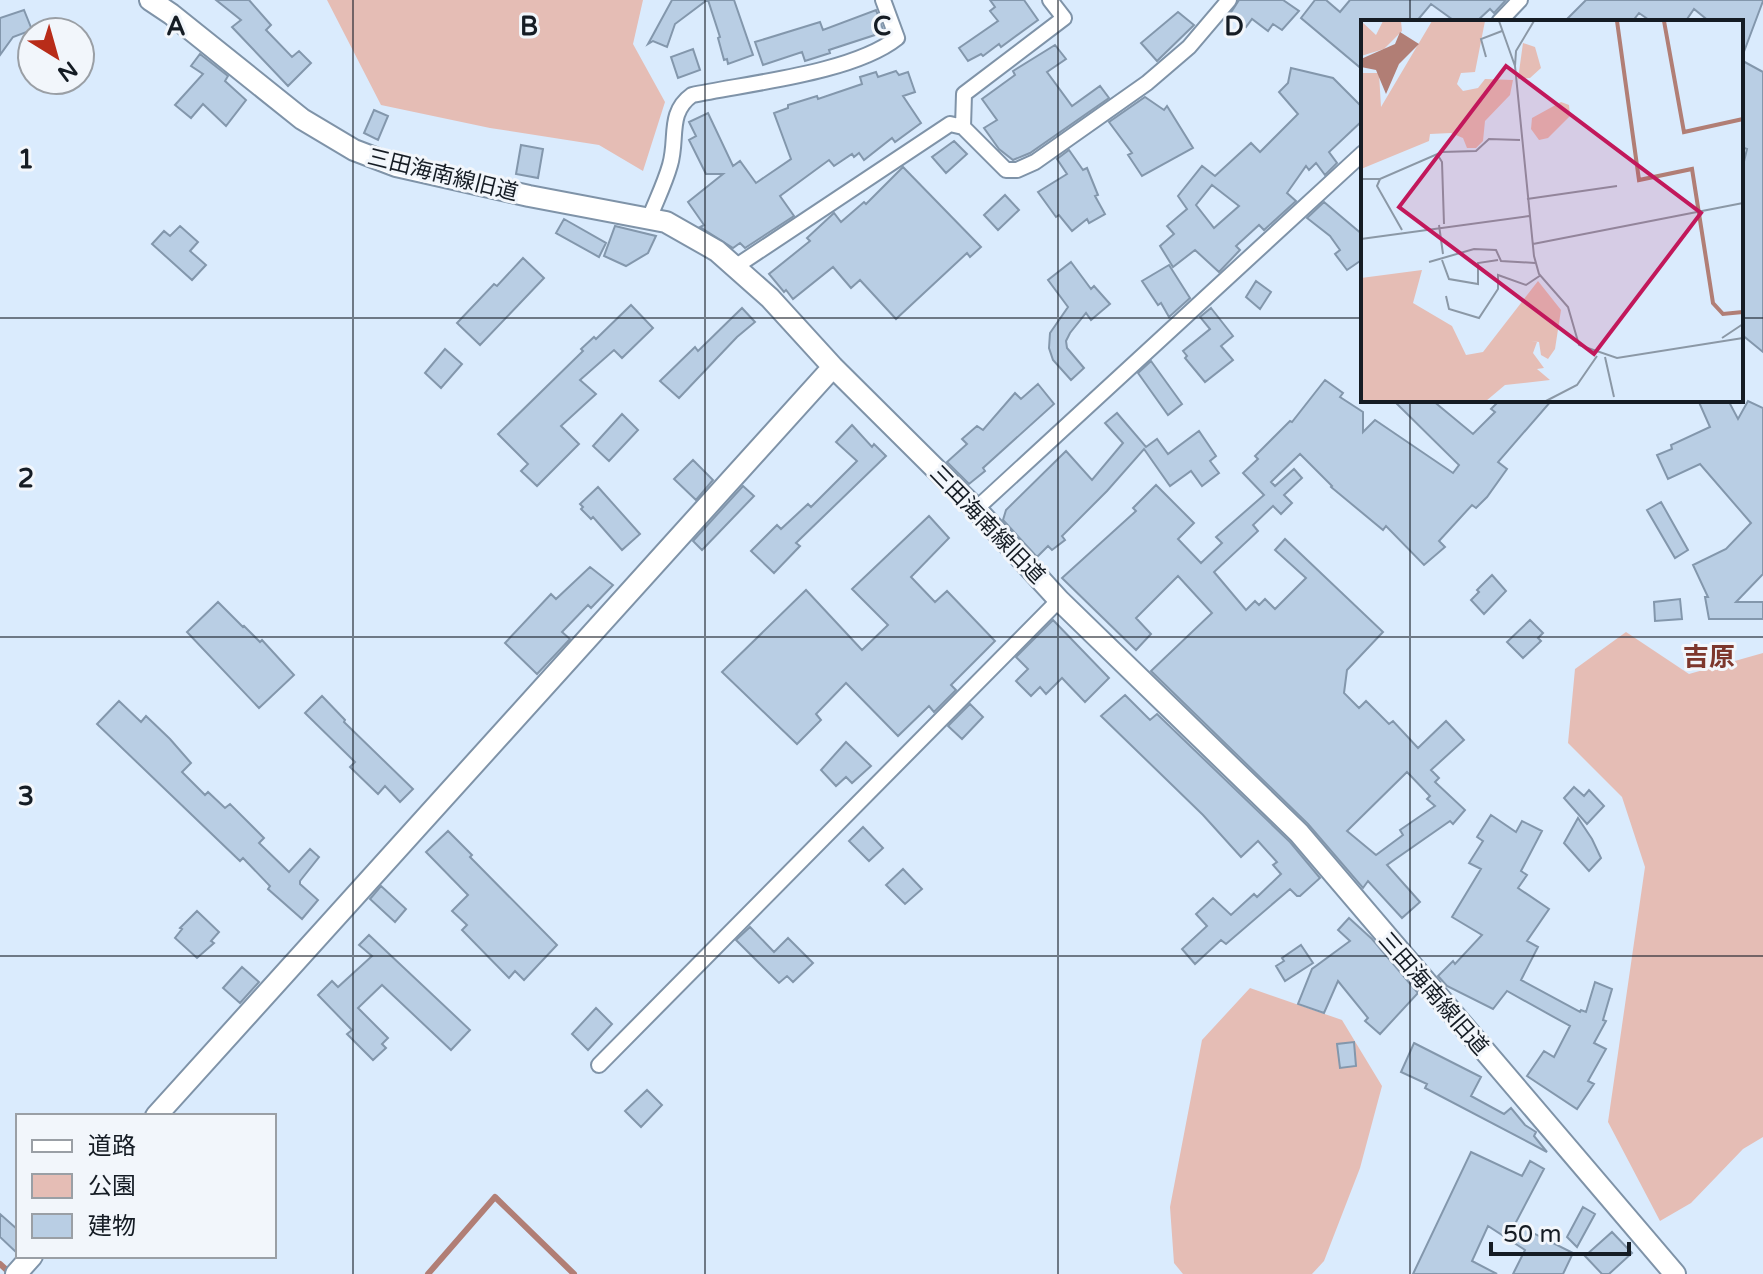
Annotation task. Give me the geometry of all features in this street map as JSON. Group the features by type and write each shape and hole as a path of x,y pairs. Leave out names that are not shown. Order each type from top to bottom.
{"street":[{"name":"三田海南線旧道","path":"150,0 302,119 354,150 396,166 666,222 717,251 770,298 833,367 976,509 1059,600 1299,833 1675,1274"},
{"path":"649,219 671,163 680,104 692,95 819,70 881,51 897,38 883,0"},
{"path":"963,127 964,94 1064,18 1050,0"},
{"path":"735,267 950,124 963,127 1006,170 1017,170 1035,162 1147,83 1189,47 1229,0"},
{"path":"1501,20 1520,0"},
{"path":"976,509 1361,155"},
{"path":"158,1114 833,367"},
{"path":"599,1065 1059,600"},
{"path":"16,1274 30,1258"}],"green space":[{"path":"327,0 643,0 633,44 665,102 643,171 599,145 490,128 381,105"},
{"path":"1626,632 1689,674 1763,653 1763,1137 1743,1149 1691,1203 1660,1221 1608,1122 1645,867 1622,797 1568,743 1575,669"},
{"path":"1250,988 1342,1020 1382,1086 1360,1168 1324,1261 1312,1274 1183,1274 1174,1263 1170,1207 1202,1040"}],"building":[{"path":"216,0 249,0 271,25 266,30 292,57 299,51 311,63 288,86 232,27 241,20"},
{"path":"672,0 707,0 675,24 667,47 653,41 648,44"},
{"path":"708,0 734,0 753,55 728,64 727,59 724,60"},
{"path":"990,0 1024,0 1038,20 1001,47 999,44 983,56 981,54 968,61 959,48 998,21 990,11 995,7"},
{"path":"1239,0 1283,0 1299,11 1282,30 1273,24 1268,31 1252,19 1246,27 1230,14"},
{"path":"1315,0 1326,0 1340,12 1350,0 1506,0 1494,13 1490,9 1478,20 1453,20 1431,4 1418,20 1361,20 1361,68 1301,18"},
{"path":"1586,0 1763,0 1743,54 1743,20 1708,20 1694,9 1686,20 1649,20 1639,13 1634,20 1566,20"},
{"path":"24,10 26,16 16,16 16,36 0,55 0,18"},
{"path":"876,10 884,32 805,61 802,52 763,65 755,42 820,22 823,30"},
{"path":"1178,12 1194,25 1157,61 1141,43"},
{"path":"1055,45 1066,59 1047,72 1072,106 1100,86 1109,98 1030,153 1013,160 999,149 984,128 997,120 982,99 1015,75 1013,71"},
{"path":"693,49 700,70 678,78 671,57"},
{"path":"200,54 228,76 225,81 246,100 226,126 203,104 191,118 175,105 203,74 191,66"},
{"path":"1743,61 1763,72 1763,352 1743,336 1743,166 1747,149 1743,148"},
{"path":"1291,68 1333,78 1361,106 1361,122 1329,152 1337,163 1325,175 1316,163 1309,170 1306,166 1287,193 1296,201 1264,230 1259,225 1236,246 1240,250 1219,272 1195,250 1173,267 1160,246 1174,234 1167,226 1187,209 1178,196 1202,166 1215,176 1251,143 1260,152 1298,114 1279,92 1288,83","holes":["1212,185 1239,206 1214,228 1196,205"]},
{"path":"896,71 899,75 908,72 915,92 903,96 921,123 895,142 892,138 864,160 859,153 834,166 829,160 780,196 794,216 745,248 740,243 733,248 700,227 704,225 688,202 723,174 706,174 689,140 696,136 689,122 708,113 733,166 740,161 756,183 791,159 774,113 788,108 788,105 817,96 818,99 862,84 860,77 876,72 878,77"},
{"path":"1145,97 1164,110 1167,106 1193,148 1142,176 1128,155 1132,153 1109,122"},
{"path":"374,110 388,116 378,140 364,133"},
{"path":"954,141 967,154 946,173 932,157"},
{"path":"521,145 543,149 538,178 516,174"},
{"path":"1069,150 1083,170 1087,168 1098,195 1095,196 1105,214 1089,223 1087,219 1072,231 1059,215 1056,217 1038,192 1067,174 1057,159"},
{"path":"903,167 981,247 970,257 967,253 896,319 860,280 851,288 833,267 793,299 786,290 784,292 769,274 810,241 807,238 834,213 841,222 864,202 866,204"},
{"path":"1005,195 1019,210 998,230 984,215"},
{"path":"1324,202 1361,233 1361,260 1347,270 1335,254 1340,250 1330,236 1307,218"},
{"path":"564,219 606,243 599,257 556,233"},
{"path":"180,226 198,242 190,251 206,265 192,280 152,244 164,231 170,236"},
{"path":"615,226 656,236 648,253 626,266 604,256"},
{"path":"523,258 544,278 480,345 457,323"},
{"path":"1071,262 1091,289 1094,286 1110,304 1091,320 1086,313 1070,333 1067,348 1084,368 1071,380 1053,360 1049,348 1050,333 1068,307 1048,280"},
{"path":"1169,265 1190,298 1169,317 1142,281"},
{"path":"1256,281 1271,292 1260,309 1246,297"},
{"path":"631,305 653,328 622,358 614,350 580,380 596,394 561,426 579,444 537,486 521,471 528,464 498,434 583,351 581,349 594,337 596,339"},
{"path":"742,308 755,322 679,398 660,381 695,347 698,351"},
{"path":"1211,308 1233,336 1221,346 1233,360 1205,382 1185,358 1187,356 1183,351 1210,329 1200,317"},
{"path":"445,349 462,364 441,388 425,373"},
{"path":"1151,361 1182,404 1168,415 1138,373"},
{"path":"1325,380 1343,393 1340,397 1363,412 1363,432 1375,420 1453,473 1459,465 1395,402 1434,402 1473,434 1495,412 1491,409 1498,402 1550,402 1498,462 1507,469 1487,497 1476,508 1472,505 1439,541 1445,547 1424,565 1386,526 1383,530 1331,487 1300,454 1271,482 1275,486 1294,469 1302,478 1284,495 1292,503 1281,514 1273,506 1253,525 1258,531 1214,572 1246,610 1255,601 1259,605 1265,599 1275,609 1306,578 1275,550 1285,539 1383,632 1347,670 1344,693 1359,708 1366,701 1389,724 1393,721 1418,748 1446,721 1464,740 1431,770 1439,778 1435,782 1465,810 1453,824 1450,821 1387,865 1420,902 1402,918 1368,881 1363,888 1308,824 1151,671 1212,613 1178,576 1136,618 1151,634 1136,650 1062,578 1136,511 1133,508 1156,485 1194,523 1178,539 1201,563 1222,543 1216,537 1264,495 1243,473 1258,459 1255,456","holes":["1407,772 1430,796 1427,799 1435,806 1400,830 1403,835 1376,855 1347,831"]},
{"path":"1038,384 1054,404 969,484 947,462 967,444 962,439 977,426 983,430 1015,393 1021,399"},
{"path":"1748,401 1763,408 1763,574 1736,602 1763,602 1763,619 1709,619 1705,597 1708,597 1693,565 1726,549 1751,523 1700,464 1668,479 1657,455 1710,427 1699,402 1729,402 1738,419"},
{"path":"1117,413 1146,447 1157,439 1168,454 1199,431 1216,456 1210,461 1219,473 1202,486 1191,471 1170,486 1144,449 1062,536 1065,540 1052,550 1048,546 1037,557 1003,520 1006,510 1066,451 1092,480 1123,443 1105,423"},
{"path":"622,414 638,430 609,461 593,446"},
{"path":"852,425 872,447 874,444 886,456 796,543 800,546 774,573 751,551 777,525 781,529 808,504 811,507 857,461 836,442"},
{"path":"693,460 713,480 696,500 674,479"},
{"path":"743,486 754,496 702,550 693,541"},
{"path":"598,487 640,534 622,550 593,517 591,519 581,509 580,504"},
{"path":"1661,502 1688,550 1675,558 1647,510"},
{"path":"929,516 949,538 911,577 935,602 947,591 995,641 951,685 956,690 934,712 929,706 898,736 846,683 816,714 821,720 797,744 722,672 806,590 862,650 888,625 852,589"},
{"path":"590,567 613,585 562,632 570,639 537,674 505,643 551,594 556,599"},
{"path":"1492,575 1506,591 1484,614 1471,600"},
{"path":"1680,599 1682,619 1655,621 1654,602"},
{"path":"218,602 260,642 262,640 294,675 259,708 187,632"},
{"path":"1053,620 1109,678 1085,702 1062,678 1046,694 1040,687 1031,696 1016,681 1028,669 1016,657"},
{"path":"1530,620 1543,633 1538,638 1541,641 1523,658 1507,642"},
{"path":"1125,695 1150,720 1157,714 1290,842 1320,878 1300,896 1290,889 1226,944 1221,940 1195,964 1182,949 1207,926 1196,914 1213,898 1231,915 1254,894 1257,897 1281,874 1273,865 1277,862 1258,841 1241,857 1203,815 1101,716"},
{"path":"322,696 344,722 413,789 400,802 385,786 378,794 350,767 355,762 305,713"},
{"path":"119,701 141,722 146,716 170,739 191,763 182,772 205,795 208,792 225,808 230,804 264,838 259,843 289,872 310,849 319,857 300,881 318,900 302,919 268,889 270,886 243,858 240,861 97,724"},
{"path":"970,704 983,717 962,739 948,726"},
{"path":"846,742 871,766 852,783 846,777 836,786 821,770"},
{"path":"1574,787 1584,796 1589,790 1604,806 1587,824 1564,798"},
{"path":"1491,815 1516,832 1522,821 1542,831 1521,871 1527,875 1518,888 1549,909 1527,941 1538,947 1521,980 1580,1012 1586,1012 1595,982 1612,989 1603,1020 1606,1021 1594,1043 1606,1049 1588,1081 1594,1084 1577,1109 1527,1076 1544,1051 1554,1057 1570,1026 1507,991 1493,1009 1447,986 1438,976 1453,961 1455,964 1482,935 1452,917 1481,869 1469,863 1483,841 1477,837"},
{"path":"1578,818 1601,858 1589,871 1564,843"},
{"path":"863,827 883,848 869,861 849,841"},
{"path":"448,831 557,945 524,980 515,971 509,978 462,930 467,925 452,911 468,895 426,852"},
{"path":"903,869 922,889 905,904 886,885"},
{"path":"381,886 406,909 395,922 370,899"},
{"path":"197,911 219,932 211,941 214,943 197,958 175,938 180,928"},
{"path":"1349,918 1372,939 1418,993 1380,1034 1365,1021 1368,1018 1338,981 1324,1013 1298,1004 1312,969 1350,941 1338,930"},
{"path":"750,927 774,952 788,938 813,963 793,982 787,976 779,983 736,940"},
{"path":"369,935 470,1030 451,1050 382,985 358,1008 388,1038 382,1044 386,1048 373,1060 347,1034 352,1030 318,995 332,981 338,987 372,956 359,945"},
{"path":"1301,945 1313,963 1285,981 1276,966"},
{"path":"242,967 259,982 240,1003 223,988"},
{"path":"596,1008 612,1024 588,1050 572,1034"},
{"path":"1354,1042 1356,1066 1340,1068 1337,1044"},
{"path":"1414,1043 1481,1077 1471,1096 1504,1114 1511,1108 1525,1125 1536,1132 1534,1136 1547,1152 1425,1088 1427,1084 1401,1072"},
{"path":"647,1090 662,1105 641,1127 625,1111"},
{"path":"1471,1152 1522,1176 1530,1161 1544,1169 1515,1224 1573,1253 1563,1274 1513,1274 1525,1250 1488,1226 1472,1261 1497,1274 1413,1274"},
{"path":"1583,1207 1595,1214 1577,1247 1567,1237"},
{"path":"0,1214 16,1228 16,1252 0,1237"},
{"path":"1612,1232 1632,1253 1609,1274 1602,1274 1585,1256"}],"waterway":[{"path":"428,1274 495,1197 574,1274"},
{"path":"0,1264 11,1274"}],"district":[{"name":"吉原","path":"1709,657"}]}
